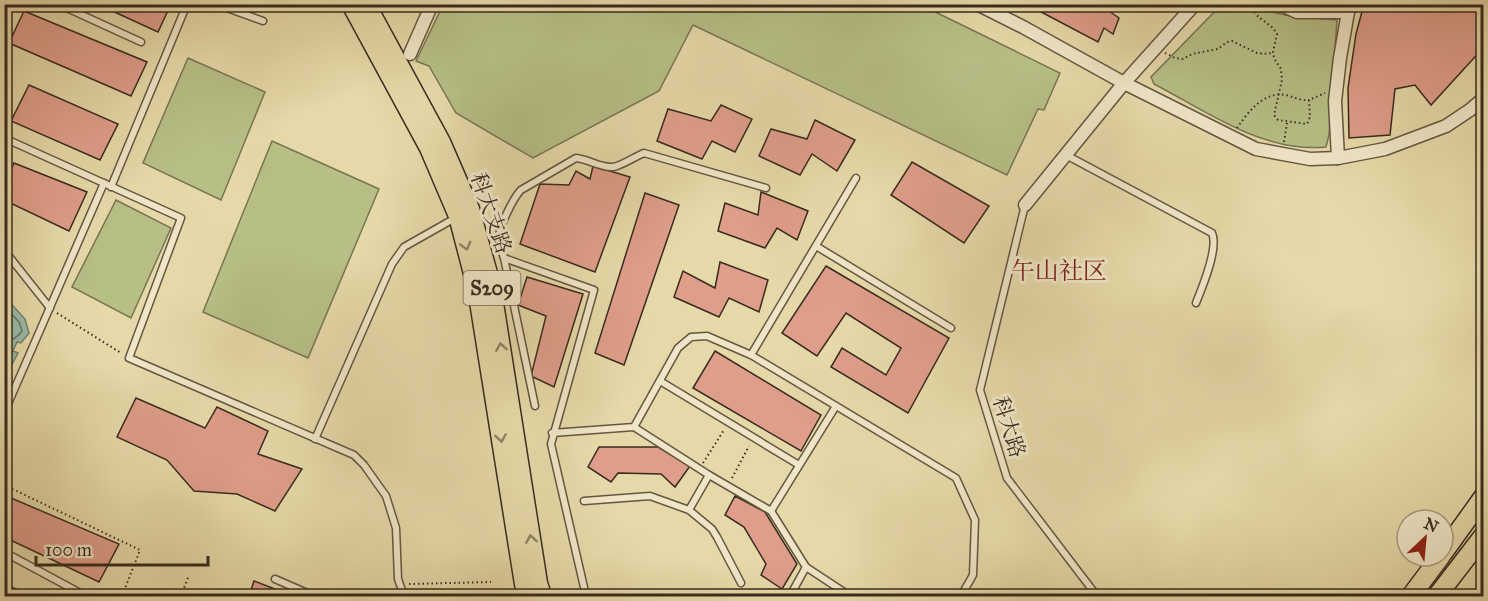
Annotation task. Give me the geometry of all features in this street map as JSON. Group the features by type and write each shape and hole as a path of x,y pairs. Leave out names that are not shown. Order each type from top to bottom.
{"main road":[{"name":"科大支路","path":"351,4 464,213 524,584 528,597"},
{"name":"科大支路","path":"366,4 441,142 464,213 491,284 542,597"},
{"path":"1455,536 1484,496"},
{"path":"1437,597 1484,535"},
{"path":"1411,597 1432,568"}],"street":[{"path":"411,54 432,4"},
{"path":"976,4 1023,27 1124,83 1256,149 1282,154 1310,159 1338,158 1385,149 1446,126 1484,98"},
{"path":"1024,205 1124,83 1195,4"},
{"path":"1280,4 1297,12 1350,8 1336,91 1338,158"}],"lane":[{"path":"4,11 17,4"},
{"path":"57,4 141,42"},
{"path":"111,187 187,4"},
{"path":"216,4 263,21"},
{"path":"4,151 7,140 181,218 129,358 354,456 364,465 386,496 396,528 398,579 404,597"},
{"path":"535,406 499,239 516,195 576,158 612,167 644,153 766,188"},
{"path":"1066,154 1212,233 1215,238 1209,267 1196,303"},
{"path":"751,355 856,178"},
{"path":"4,413 104,183"},
{"name":"科大路","path":"1024,205 980,390 1007,478 1097,597"},
{"path":"315,439 392,264 404,247 464,213"},
{"path":"816,246 951,328"},
{"path":"4,250 50,308"},
{"path":"504,258 594,290 550,444 586,597"},
{"path":"634,427 678,348 690,337 707,336 751,355 956,478 975,520 974,575 961,597"},
{"path":"660,381 799,465"},
{"path":"771,511 836,406"},
{"path":"552,433 634,427 771,511 806,567 850,597"},
{"path":"689,510 709,475"},
{"path":"584,501 650,496 689,510 712,529 741,583"},
{"path":"4,552 82,594"},
{"path":"790,597 806,567"},
{"path":"274,579 314,597"}],"path":[{"path":"1250,4 1258,18 1269,24 1277,34 1273,52 1282,74 1275,115 1278,120 1307,124 1310,117 1309,100"},
{"path":"1157,47 1179,59 1218,49 1232,41 1257,53 1273,52"},
{"path":"1230,135 1266,97 1279,95 1309,100 1336,91"},
{"path":"1282,154 1287,123"},
{"path":"50,308 129,358"},
{"path":"699,468 729,422"},
{"path":"728,486 753,437"},
{"path":"4,485 140,550 122,597"},
{"path":"181,597 189,575"},
{"path":"400,584 491,582"}],"green space":[{"path":"443,5 921,5 1060,73 1044,110 1038,109 1007,175 693,25 659,91 533,158 456,113 429,66 416,61"},
{"path":"1221,5 1255,5 1263,10 1290,16 1337,20 1329,135 1326,147 1280,144 1258,137 1216,118 1154,84 1151,77"},
{"path":"188,58 265,92 221,200 143,163"},
{"path":"272,141 379,189 308,358 203,312"},
{"path":"116,200 171,228 131,318 72,287"}],"water":[{"path":"5,297 25,319 29,333 21,343 17,342 13,351 18,353 8,372 5,372"}],"building":[{"path":"97,4 171,4 158,32"},
{"path":"1026,4 1108,4 1106,9 1119,18 1113,34 1104,28 1098,42"},
{"path":"1364,4 1484,4 1484,47 1431,105 1415,85 1395,89 1390,135 1349,138 1348,88 1356,34"},
{"path":"24,11 147,62 131,96 9,43"},
{"path":"29,85 118,124 100,160 11,121"},
{"path":"721,105 752,119 735,152 712,141 702,159 657,141 668,109 711,121"},
{"path":"815,120 855,140 837,171 812,154 800,175 759,156 771,129 807,139"},
{"path":"912,162 989,206 964,243 891,195"},
{"path":"14,163 87,192 69,231 4,200 4,186"},
{"path":"593,166 630,177 595,272 520,244 540,184 569,185 576,171 590,179"},
{"path":"761,192 808,211 797,240 777,228 765,248 718,231 725,203 758,215"},
{"path":"645,193 679,205 624,365 595,353"},
{"path":"720,262 768,280 759,312 729,298 719,317 674,297 683,271 715,288"},
{"path":"826,266 949,338 908,413 831,367 842,348 886,375 901,348 846,313 817,356 782,333"},
{"path":"527,277 583,294 554,387 531,376 546,316 518,305"},
{"path":"715,351 821,415 801,451 693,388"},
{"path":"136,398 205,428 217,407 268,431 258,454 302,469 275,511 237,494 194,491 167,460 117,437"},
{"path":"599,447 658,447 690,466 675,487 661,474 618,473 611,482 588,467"},
{"path":"4,495 119,544 99,582 4,537"},
{"path":"735,496 765,512 797,564 782,589 761,575 766,564 744,527 725,515"},
{"path":"254,581 293,596 249,596"},
{"path":"4,584 33,596 4,596"}],"district":[{"name":"午山社区","path":"1059,271"}]}
